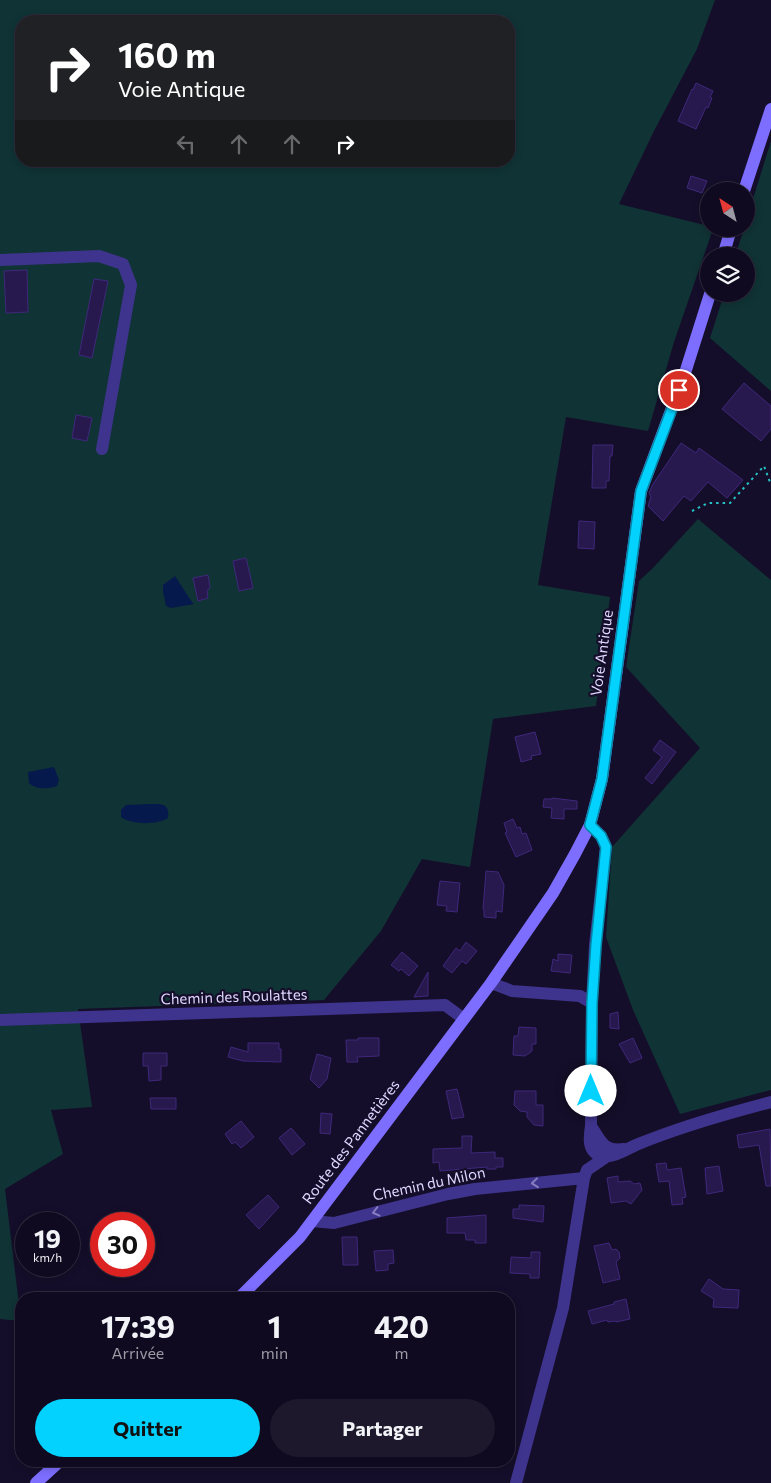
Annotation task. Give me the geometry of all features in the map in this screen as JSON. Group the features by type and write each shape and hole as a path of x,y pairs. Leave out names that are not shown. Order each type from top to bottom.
{"street":[{"path":"747,182 771,109"},
{"path":"0,260 99,256 124,264 131,285 102,449"},
{"name":"Voie Antique","path":"481,996 553,893 590,825 602,779 641,491 685,373 707,302"},
{"path":"590,825 601,836 606,847 592,1003 591,1126 588,1141 593,1152 606,1157"},
{"path":"490,983 512,991 580,996 592,1003"},
{"name":"Route des Pannetières","path":"245,1292 300,1237 481,996"},
{"name":"Chemin des Roulattes","path":"0,1020 445,1005 464,1019"},
{"path":"586,1174 606,1157 629,1148 716,1117 771,1102"},
{"path":"591,1126 604,1146 615,1150 629,1148"},
{"path":"516,1483 563,1308 590,1144"},
{"name":"Chemin du Milon","path":"312,1221 334,1222 448,1194 586,1174"},
{"path":"36,1483 53,1467"}],"path":[{"path":"692,511 708,503 730,503 764,466 771,485"}],"green space":[{"path":"0,0 715,0 697,49 654,131 619,204 700,224 700,238 710,238 707,247 700,247 700,267 674,342 648,431 566,417 538,585 610,597 596,706 493,719 470,867 422,859 381,931 324,1000 78,1009 92,1107 51,1110 63,1154 5,1189 17,1292 15,1292 15,1320 0,1319"},
{"path":"771,141 771,391 710,338 721,302 755,302 755,247 738,247 741,238 755,238 755,192"},
{"path":"698,519 771,580 771,1090 680,1114 633,1010 606,937 612,847 700,748 626,667 639,581"}],"water":[{"path":"175,576 194,604 171,608 166,606 163,585"},
{"path":"54,767 59,780 57,786 42,788 35,787 29,783 28,772"},
{"path":"126,805 164,805 168,809 168,818 158,822 138,823 121,817 121,810"}],"building":[{"path":"696,83 713,91 708,108 706,107 696,129 678,121"},
{"path":"691,176 707,181 700,182 700,192 687,188"},
{"path":"27,270 28,312 6,313 4,271"},
{"path":"94,279 108,281 92,358 79,355"},
{"path":"744,383 771,406 771,429 761,441 722,409"},
{"path":"76,415 92,418 87,441 72,438"},
{"path":"681,443 696,453 699,448 743,480 727,498 708,482 691,501 684,496 663,521 648,506 651,497 649,493"},
{"path":"593,445 613,445 612,456 610,456 609,481 606,481 606,488 592,488"},
{"path":"579,521 595,522 594,549 578,548"},
{"path":"246,558 253,588 239,591 233,561"},
{"path":"208,575 210,587 207,591 208,598 198,601 193,578"},
{"path":"535,732 541,754 531,756 532,759 521,762 515,737"},
{"path":"660,740 676,752 652,784 645,778 662,757 653,750"},
{"path":"544,799 577,801 577,809 564,809 564,819 551,818 552,808 543,807"},
{"path":"513,819 517,828 520,827 522,834 526,833 532,850 516,857 505,833 507,832 504,823"},
{"path":"486,871 498,872 504,885 502,912 496,911 496,918 484,917"},
{"path":"440,881 460,883 457,912 446,911 447,906 437,905"},
{"path":"466,942 477,951 466,964 462,961 452,973 443,966 456,948 460,951"},
{"path":"402,952 418,966 409,976 401,969 399,971 391,965"},
{"path":"558,954 572,955 570,973 551,971 553,959 558,961"},
{"path":"428,972 428,996 414,997"},
{"path":"618,1012 619,1029 610,1028 610,1014"},
{"path":"519,1027 536,1028 536,1044 532,1044 532,1051 525,1056 513,1055 514,1036 518,1036"},
{"path":"358,1038 379,1038 379,1056 357,1057 358,1062 347,1062 346,1040 358,1040"},
{"path":"633,1038 642,1058 630,1063 619,1044"},
{"path":"248,1043 279,1043 281,1062 243,1061 228,1057 231,1047 248,1052"},
{"path":"143,1053 167,1053 167,1066 161,1066 161,1080 149,1081 148,1066 143,1066"},
{"path":"317,1054 331,1058 327,1079 319,1088 310,1079"},
{"path":"457,1089 464,1117 452,1119 446,1091"},
{"path":"515,1091 536,1091 536,1105 543,1105 543,1126 534,1125 527,1117 527,1112 520,1111 514,1105"},
{"path":"150,1098 176,1098 176,1109 151,1109"},
{"path":"321,1113 332,1114 330,1134 320,1133"},
{"path":"241,1121 254,1137 241,1148 235,1142 232,1144 225,1134"},
{"path":"291,1128 305,1144 292,1155 279,1138"},
{"path":"770,1129 771,1186 766,1186 759,1145 739,1148 737,1135"},
{"path":"462,1136 472,1136 471,1153 495,1152 495,1158 503,1158 503,1167 496,1167 496,1169 487,1169 487,1167 440,1171 439,1162 433,1163 433,1149 462,1148"},
{"path":"666,1163 667,1170 681,1168 686,1197 682,1198 683,1204 672,1205 669,1181 659,1182 656,1164"},
{"path":"719,1166 723,1191 707,1194 705,1168"},
{"path":"618,1176 618,1182 630,1181 634,1184 640,1183 642,1190 631,1204 626,1201 611,1203 607,1178"},
{"path":"268,1195 279,1207 259,1229 246,1215"},
{"path":"519,1205 544,1206 543,1222 513,1218 513,1209 519,1209"},
{"path":"486,1215 486,1243 475,1243 475,1240 466,1240 465,1233 447,1233 447,1218"},
{"path":"342,1237 357,1237 358,1265 343,1265"},
{"path":"609,1243 612,1250 616,1249 619,1252 620,1258 616,1262 620,1279 603,1283 594,1246"},
{"path":"393,1250 394,1263 388,1264 388,1270 376,1271 374,1251"},
{"path":"531,1252 540,1252 539,1278 530,1278 530,1274 510,1273 511,1257 531,1258"},
{"path":"709,1279 723,1289 739,1290 738,1308 713,1307 714,1299 701,1291"},
{"path":"626,1299 630,1319 616,1322 608,1322 607,1320 592,1324 588,1311"}],"route":[{"path":"591,1091 592,1003 606,847 601,836 590,825 602,779 641,491 679,390"}]}
